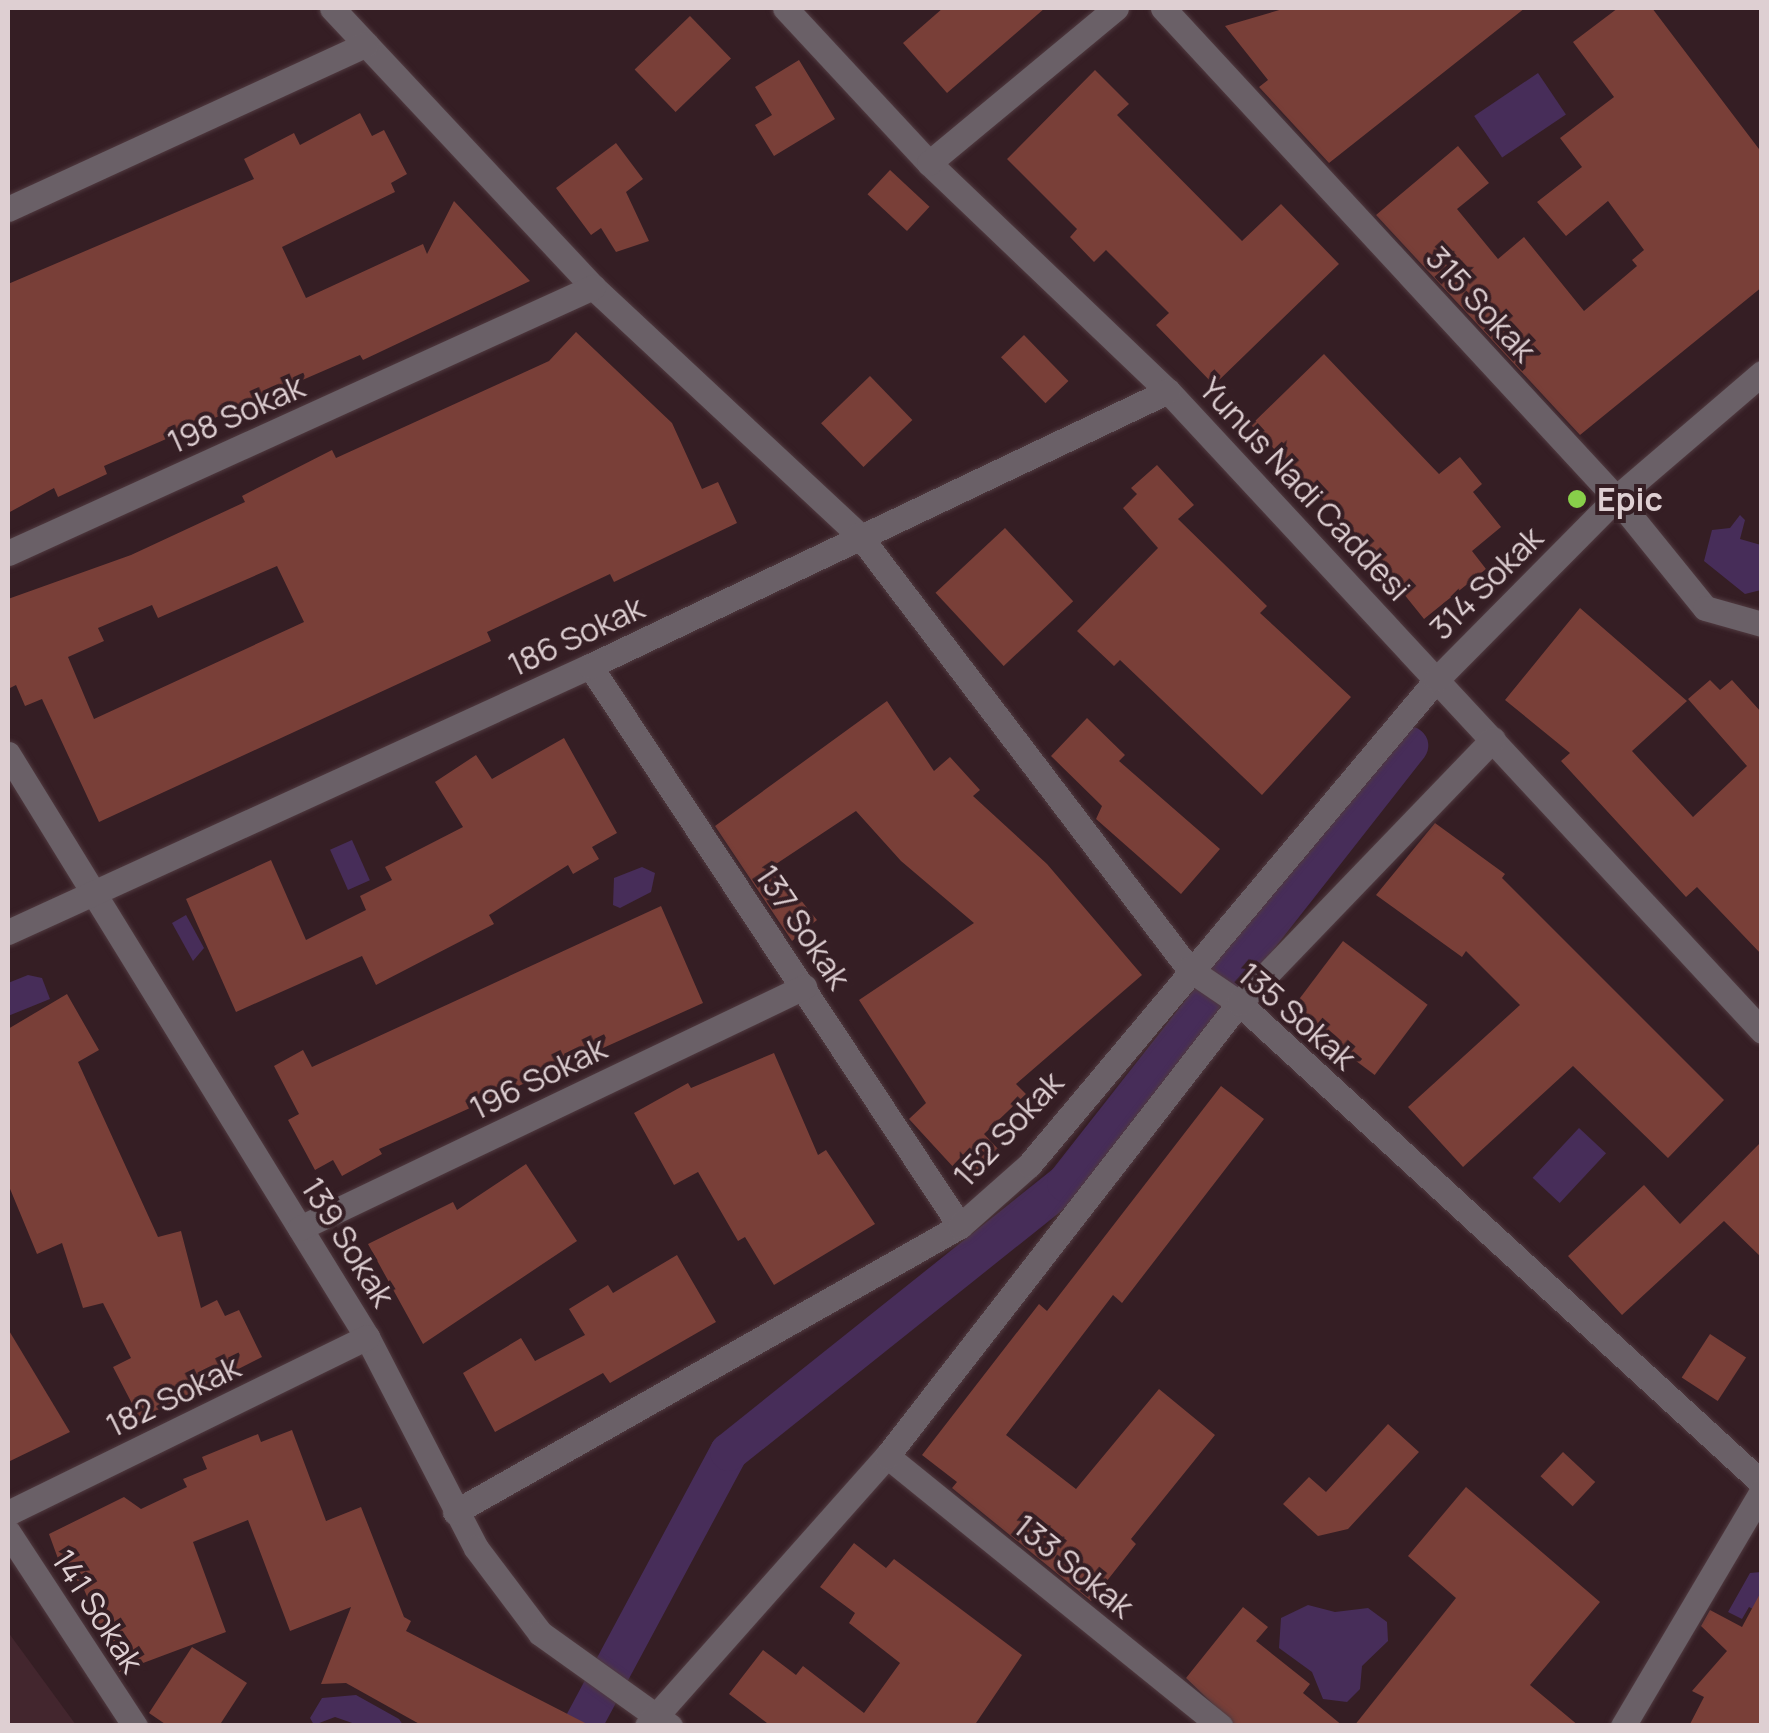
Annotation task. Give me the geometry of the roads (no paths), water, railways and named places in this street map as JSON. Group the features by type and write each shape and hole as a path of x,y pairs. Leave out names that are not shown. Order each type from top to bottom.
{"street":[{"name":"135 Sokak","path":"332,8 593,287 859,535 1197,975 1234,999 1762,1483"},
{"name":"Yunus Nadi Caddesi","path":"785,8 929,163 1168,391 1762,1031"},
{"path":"929,163 1116,8"},
{"name":"315 Sokak","path":"1162,8 1616,498 1705,608 1762,624"},
{"path":"8,209 366,44"},
{"name":"198 Sokak","path":"8,553 593,287"},
{"name":"314 Sokak","path":"1437,679 1616,498 1762,373"},
{"name":"186 Sokak","path":"8,932 590,666 1168,391"},
{"name":"137 Sokak","path":"590,666 960,1226"},
{"name":"152 Sokak","path":"456,1512 960,1226 1028,1165 1197,975 1437,679"},
{"path":"657,1722 887,1456 1234,999 1493,739"},
{"name":"139 Sokak","path":"8,754 367,1336 456,1512 540,1633 589,1671 615,1685 657,1722"},
{"name":"196 Sokak","path":"300,1228 804,986"},
{"name":"182 Sokak","path":"8,1513 367,1336"},
{"name":"133 Sokak","path":"887,1456 1220,1726"},
{"path":"1623,1726 1762,1491"},
{"name":"141 Sokak","path":"8,1532 135,1726"}],"waterway":[{"path":"582,1726 729,1452 1066,1183 1409,746"}],"place":[{"name":"Epic","path":"1577,499"}]}
